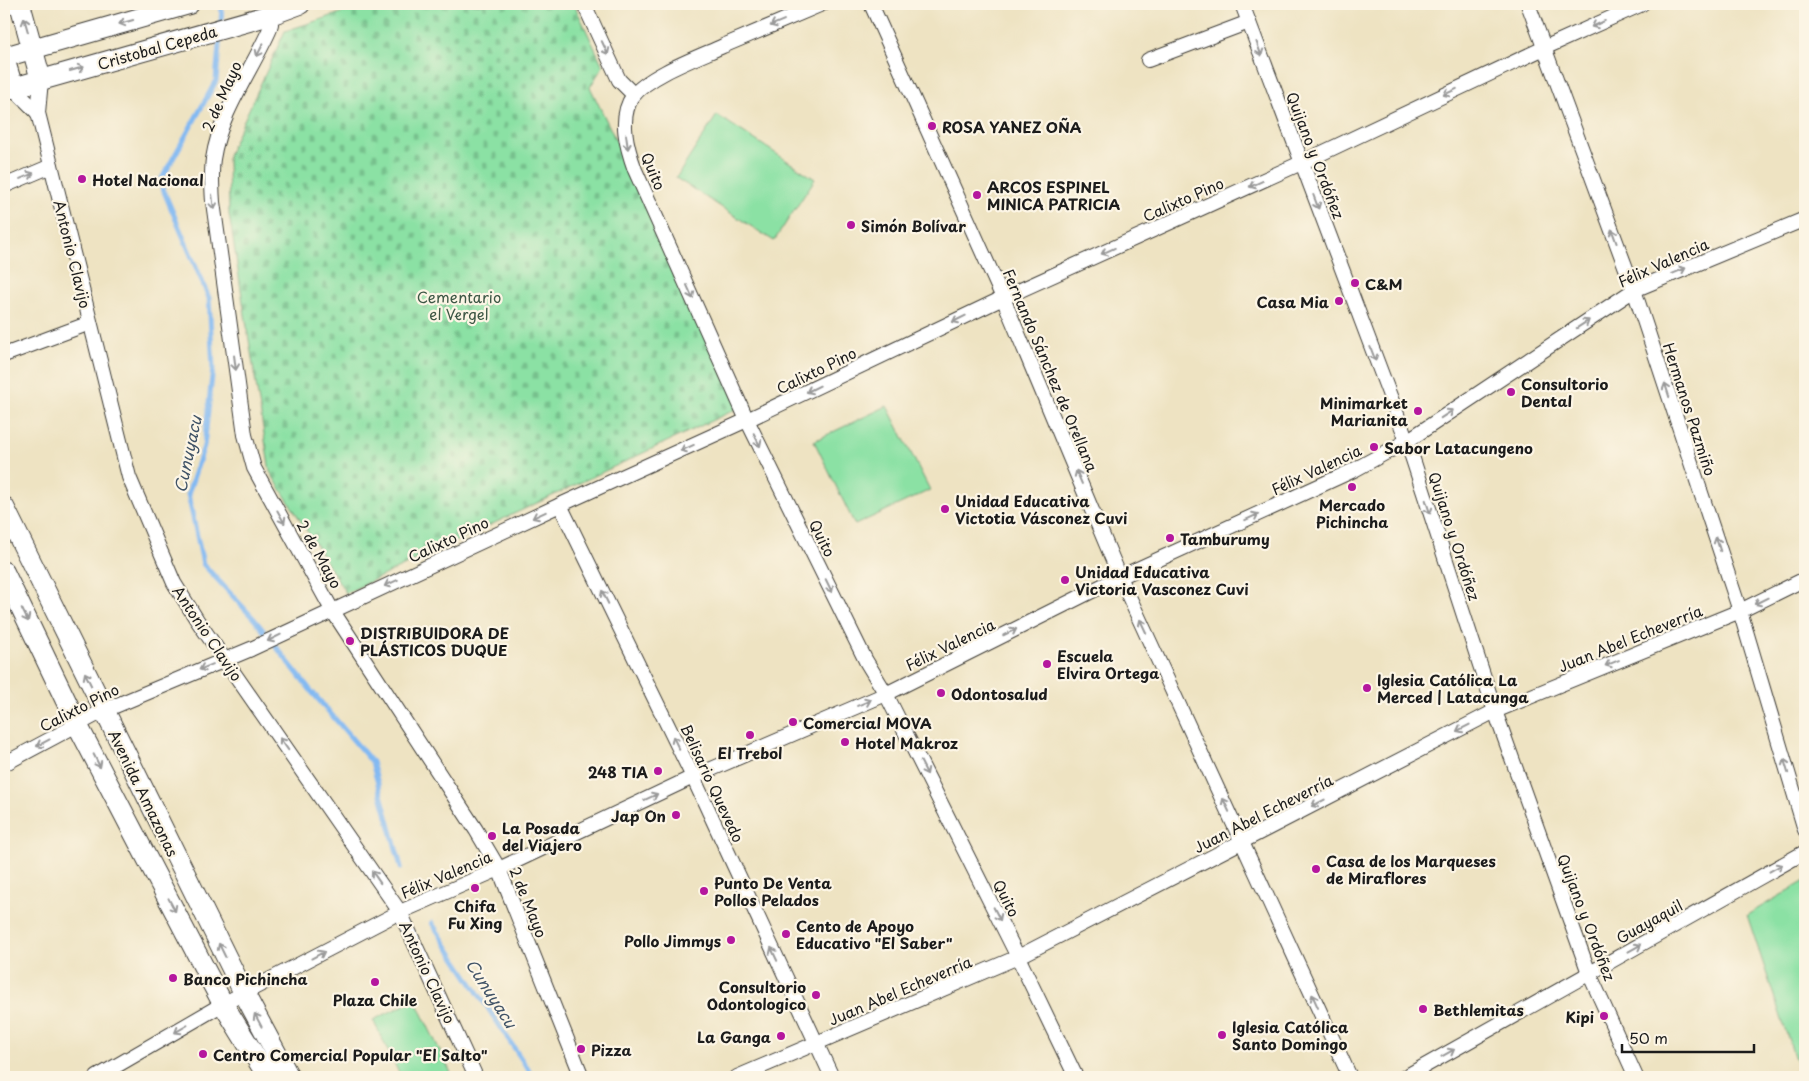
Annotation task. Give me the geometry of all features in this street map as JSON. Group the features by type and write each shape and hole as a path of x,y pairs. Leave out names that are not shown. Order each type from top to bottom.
{"main road":[{"name":"Antonio Clavijo","path":"20,4 41,80"},
{"path":"13,88 4,58 189,4"},
{"name":"Cristobal Cepeda","path":"13,88 238,24 269,10 300,4"},
{"name":"Avenida Amazonas","path":"4,507 244,994 289,1077"},
{"name":"Avenida Amazonas","path":"4,572 78,726 223,1004 268,1077"}],"street":[{"path":"4,8 16,4"},
{"path":"584,4 619,80 634,95 646,84 683,64 822,4"},
{"name":"Fernando Sánchez de Orellana","path":"871,4 1003,298 1120,577 1350,1077"},
{"name":"Quijano y Ordóñez","path":"1242,4 1406,441 1495,711 1589,973 1636,1077"},
{"name":"Hermanos Pazmiño","path":"1528,4 1634,290 1740,611 1805,830"},
{"name":"Calixto Pino","path":"4,764 104,711 251,649 747,420 1003,298 1301,163 1544,48 1642,4"},
{"name":"2 de Mayo","path":"269,10 271,24 269,31 226,116 219,137 211,177 244,435 254,468 332,610 476,830 499,869 582,1077"},
{"path":"1148,60 1249,22"},
{"name":"Antonio Clavijo","path":"41,80 38,113 129,477 174,583 197,620 400,912 476,1077"},
{"path":"13,88 38,113"},
{"name":"Quito","path":"634,95 628,105 626,117 627,148 635,170 747,420 866,661 886,694 1018,957 1076,1077"},
{"path":"4,186 51,166"},
{"name":"Félix Valencia","path":"97,1077 223,1004 400,912 499,869 692,777 886,694 1120,577 1354,470 1406,441 1634,290 1805,219"},
{"path":"4,355 90,323"},
{"name":"Belisario Quevedo","path":"560,505 692,777 832,1077"},
{"name":"Juan Abel Echeverría","path":"737,1077 1018,957 1495,711 1740,611 1805,579"},
{"name":"Guayaquil","path":"1405,1077 1805,852"}],"green space":[{"name":"Cementario el Vergel","path":"360,4 574,4 603,66 590,87 745,405 346,593 270,472 229,214 228,155 285,31 350,10"},
{"path":"717,115 815,179 774,241 676,178"},
{"path":"887,406 930,490 855,525 814,441"},
{"path":"1805,881 1805,1077 1801,1077 1747,915"},
{"path":"415,1000 453,1077 401,1077 373,1020"}],"waterway":[{"name":"Cunuyacu","path":"221,23 222,4"},
{"name":"Cunuyacu","path":"220,34 216,81 160,182 209,298 213,368 204,446 188,494 203,564 255,620 312,692 372,762 401,867"},
{"name":"Cunuyacu","path":"432,923 528,1069 531,1077"}],"place":[{"name":"ROSA YANEZ OÑA","path":"932,126"},
{"name":"Hotel Nacional","path":"82,179"},
{"name":"ARCOS ESPINEL MINICA PATRICIA","path":"977,195"},
{"name":"Simón Bolívar","path":"851,225"},
{"name":"C&M","path":"1355,283"},
{"name":"Casa Mia","path":"1339,301"},
{"name":"Consultorio Dental","path":"1511,392"},
{"name":"Minimarket Marianita","path":"1418,411"},
{"name":"Sabor Latacungeno","path":"1374,447"},
{"name":"Mercado Pichincha","path":"1352,487"},
{"name":"Unidad Educativa Victotia Vásconez Cuvi","path":"945,509"},
{"name":"Tamburumy","path":"1170,538"},
{"name":"Unidad Educativa Victoria Vasconez Cuvi","path":"1065,580"},
{"name":"DISTRIBUIDORA DE PLÁSTICOS DUQUE","path":"350,641"},
{"name":"Escuela Elvira Ortega","path":"1047,664"},
{"name":"Iglesia Católica La Merced | Latacunga","path":"1367,688"},
{"name":"Odontosalud","path":"941,693"},
{"name":"Comercial MOVA","path":"793,722"},
{"name":"El Trebol","path":"750,735"},
{"name":"Hotel Makroz","path":"845,742"},
{"name":"248 TIA","path":"658,771"},
{"name":"Jap On","path":"676,815"},
{"name":"La Posada del Viajero","path":"492,836"},
{"name":"Casa de los Marqueses de Miraflores","path":"1316,869"},
{"name":"Chifa Fu Xing","path":"475,888"},
{"name":"Punto De Venta Pollos Pelados","path":"704,891"},
{"name":"Cento de Apoyo Educativo \"El Saber\"","path":"786,934"},
{"name":"Pollo Jimmys","path":"731,940"},
{"name":"Banco Pichincha","path":"173,978"},
{"name":"Plaza Chile","path":"375,982"},
{"name":"Consultorio Odontologico","path":"816,995"},
{"name":"Bethlemitas","path":"1423,1009"},
{"name":"Kipi","path":"1604,1016"},
{"name":"Iglesia Católica Santo Domingo","path":"1222,1035"},
{"name":"La Ganga","path":"781,1036"},
{"name":"Pizza","path":"581,1049"},
{"name":"Centro Comercial Popular \"El Salto\"","path":"203,1054"}]}
